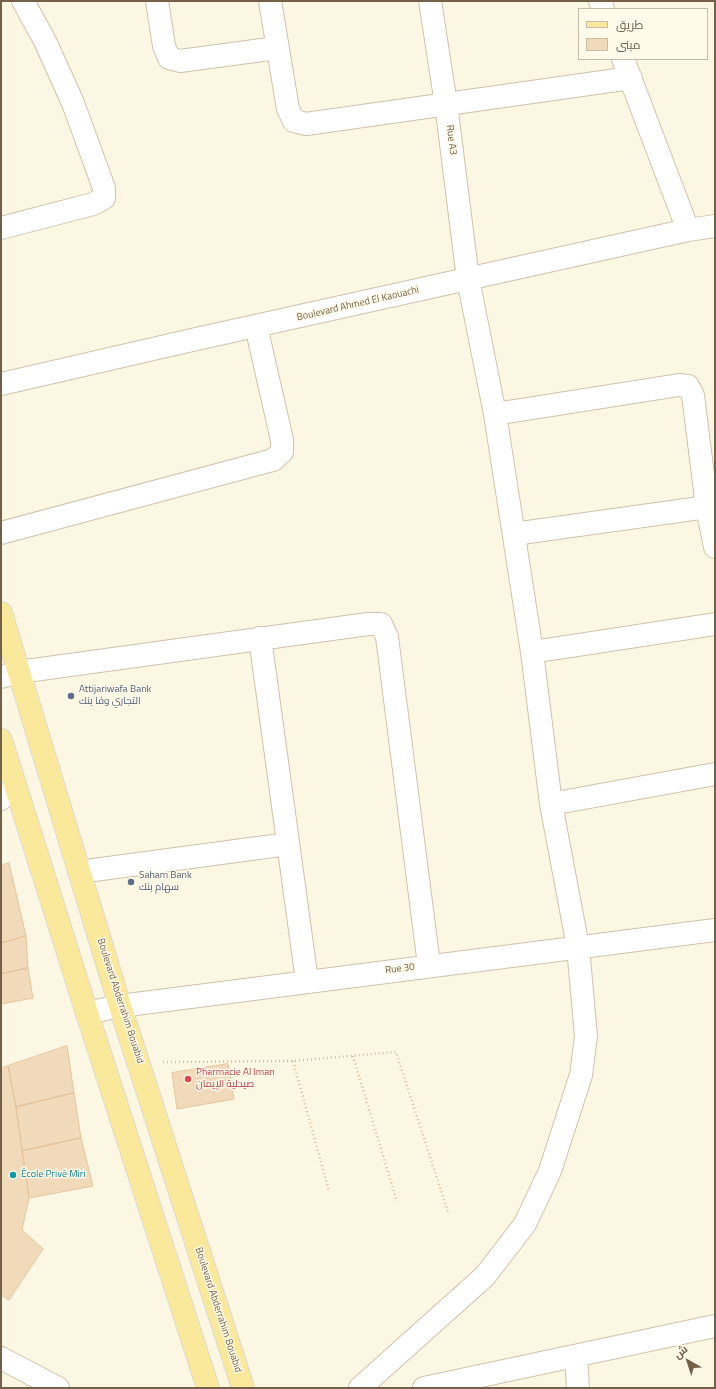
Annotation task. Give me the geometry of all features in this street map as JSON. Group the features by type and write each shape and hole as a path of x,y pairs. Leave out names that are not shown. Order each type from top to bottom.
{"main road":[{"name":"Boulevard Abderrahim Bouabid","path":"1,613 10,675 79,872 120,1006 243,1388"},
{"path":"1,740 86,1013 208,1388"}],"street":[{"path":"1,228 93,204 104,198 104,188 73,103 45,41 23,1"},
{"path":"157,1 164,46 169,58 180,62 277,48"},
{"path":"270,1 288,109 294,121 306,124 446,104 627,69 688,230"},
{"name":"Rue A3","path":"360,1388 485,1276 525,1224 550,1171 581,1075 586,1036 578,947 551,804 532,652 495,414 468,279 446,104 430,1"},
{"name":"Boulevard Ahmed El Kaouachi","path":"1,384 688,230 715,226"},
{"path":"1,533 273,460 282,452 282,440 256,326"},
{"path":"495,414 679,385 688,386 693,395 707,507 715,547"},
{"path":"514,534 707,507"},
{"path":"10,675 260,638 368,624 381,624 386,637 429,965"},
{"path":"532,652 715,624"},
{"path":"260,638 307,981"},
{"path":"551,804 715,774"},
{"path":"1,799 14,782"},
{"path":"79,872 288,844"},
{"path":"715,930 715,935"},
{"name":"Rue 30","path":"86,1013 120,1006 307,981 715,930"},
{"path":"424,1388 715,1326"},
{"path":"576,1356 578,1388"},
{"path":"1,1358 58,1388"}],"path":[{"path":"139,1062 293,1061 396,1052 448,1212"},
{"path":"353,1056 397,1202"},
{"path":"293,1061 329,1191"}],"building":[{"path":"9,863 26,936 1,943 1,866"},
{"path":"26,936 28,968 1,974 1,943"},
{"path":"28,968 33,998 1,1004 1,974"},
{"path":"67,1046 74,1093 16,1107 8,1066"},
{"path":"228,1064 234,1099 177,1109 172,1073"},
{"name":"École Privé Miri","path":"8,1066 16,1107 29,1198 22,1230 43,1249 9,1300 1,1295 1,1069"},
{"path":"74,1093 81,1138 22,1151 16,1107"},
{"path":"81,1138 93,1186 29,1198 22,1151"}],"place":[{"name":"Attijariwafa Bank التجاري وفا بنك","path":"71,696"},
{"name":"Saham Bank سهام بنك","path":"131,882"},
{"name":"Pharmacie Al Iman صيدلية الإيمان","path":"188,1079"},
{"name":"École Privé Miri","path":"13,1175"}]}
